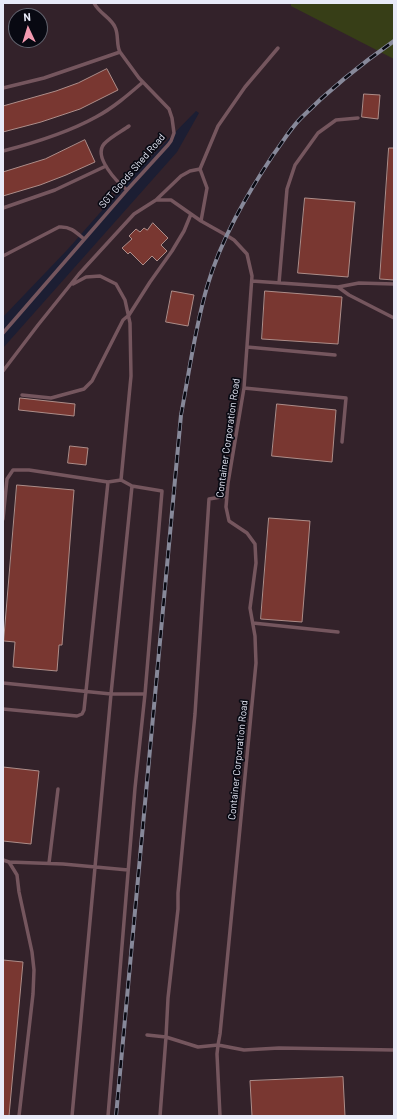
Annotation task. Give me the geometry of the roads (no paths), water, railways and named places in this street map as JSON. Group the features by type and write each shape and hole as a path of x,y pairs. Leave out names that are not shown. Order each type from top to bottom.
{"lane":[{"path":"3,88 44,78 120,52 116,28 94,3"},
{"path":"201,221 207,188 200,169 218,126 245,87 278,48"},
{"name":"SGT Goods Shed Road","path":"3,333 126,190 171,141 174,133 169,109 143,82 120,52"},
{"path":"3,151 55,135 92,119 108,110 143,82"},
{"path":"279,283 287,189 295,165 318,133 336,120 358,118"},
{"path":"126,190 112,176 106,166 102,157 101,148 103,144 129,126"},
{"path":"3,208 55,190 106,166"},
{"path":"3,370 70,286 134,214 156,200 181,176 190,171 200,169"},
{"name":"Container Corporation Road","path":"156,200 171,200 201,221 234,240 247,254 252,276 244,388 228,483 226,507 229,521 247,532 255,544 256,563 250,608 255,636 256,663 221,1026 217,1054 220,1116"},
{"path":"22,395 51,398 84,389 92,382 123,320 129,315 172,251 184,231 191,214"},
{"path":"3,256 59,227 71,228 84,239"},
{"path":"70,286 86,277 100,276 116,284 125,300 129,315 131,376 121,480"},
{"path":"252,281 338,287 359,283 394,284"},
{"path":"338,287 394,318"},
{"path":"247,347 335,355"},
{"path":"244,388 346,398 342,442"},
{"path":"3,519 7,479 13,470 29,470 108,482 121,480 132,486 162,492 145,694 135,788 108,1116"},
{"path":"3,708 77,716 82,714 84,710 108,482"},
{"path":"72,1116 132,486"},
{"path":"160,1116 168,998 178,909 178,885 195,714 209,499 227,496"},
{"path":"253,623 338,632"},
{"path":"3,683 111,694 145,694"},
{"path":"49,863 58,789"},
{"path":"3,860 9,862 49,863 128,870"},
{"path":"9,862 17,875 19,892 32,952 34,970 32,1002 19,1116"},
{"path":"147,1035 166,1037 198,1047 218,1045 244,1050 279,1048 394,1050"}],"railway":[{"path":"116,1116 181,415 196,334 207,287 219,252 235,218 263,170 290,131 301,118 334,87 394,41"}]}
